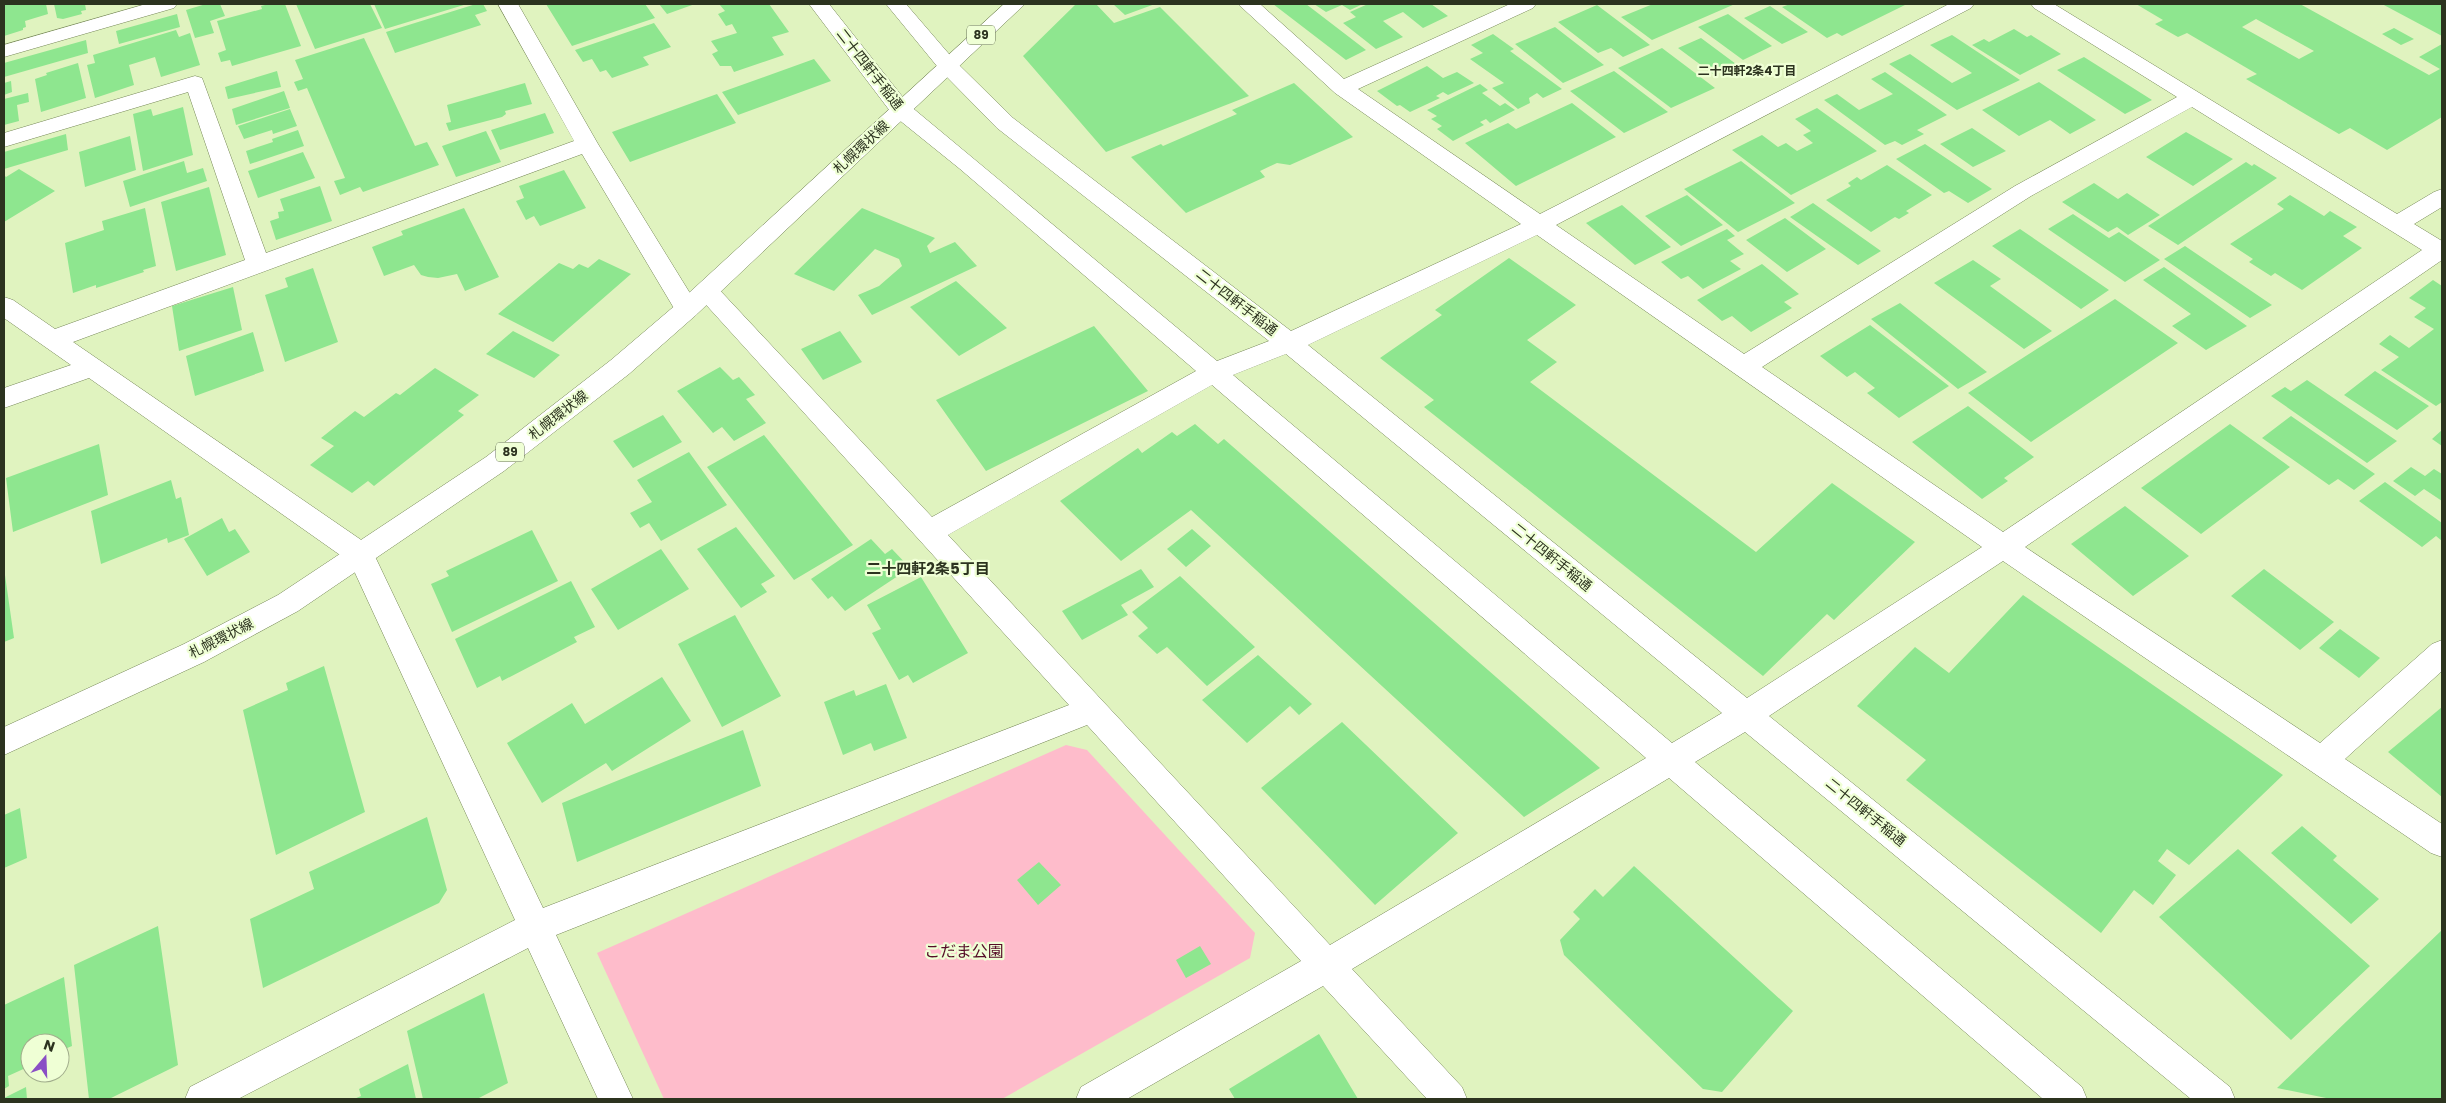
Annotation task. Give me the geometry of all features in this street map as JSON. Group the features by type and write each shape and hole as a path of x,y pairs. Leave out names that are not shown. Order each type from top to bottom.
{"street":[{"path":"4,51 167,4"},
{"path":"508,4 587,144 697,300 929,532 1450,1099"},
{"name":"二十四軒手稲通","path":"819,4 901,110 1215,372 2070,1099"},
{"name":"二十四軒手稲通","path":"896,4 948,66 1005,123 1289,343 2218,1099"},
{"name":"札幌環状線","path":"4,741 194,653 288,603 495,464 620,367 697,300 1015,4"},
{"path":"1248,4 1342,88 2002,547 2442,842"},
{"path":"1342,88 1526,4"},
{"path":"929,532 1215,372 1289,343 1538,224 1800,91 1964,4"},
{"path":"1093,1099 1327,965 1746,715 2002,547 2441,251 2041,4"},
{"path":"4,140 195,83 258,264"},
{"path":"1743,367 2023,191 2192,98"},
{"path":"51,340 587,144"},
{"path":"2397,224 2442,197"},
{"path":"4,306 90,368 360,554 616,1099"},
{"path":"4,398 90,368"},
{"path":"2321,761 2442,653"},
{"path":"202,1099 536,927 1092,710"}],"green space":[{"name":"こだま公園","path":"1066,745 1087,750 1255,933 1250,958 1002,1099 664,1099 597,953"}],"building":[{"path":"4,4 46,4 48,14 25,21 26,27 23,30 4,36"},
{"path":"54,4 85,4 86,10 81,11 82,14 63,19 57,18"},
{"path":"206,4 220,4 225,16 210,21 214,33 195,38 186,10"},
{"path":"285,4 301,46 232,66 230,60 221,62 218,53 226,50 217,21 262,9 261,6"},
{"path":"296,4 370,4 382,28 315,49"},
{"path":"374,4 467,4 385,29"},
{"path":"476,4 483,4 487,11 475,15 481,25 395,53 386,32"},
{"path":"546,4 645,4 655,18 572,46"},
{"path":"659,4 695,4 667,14"},
{"path":"719,4 769,4 789,32 772,37 784,55 734,72 731,66 720,66 712,54 718,51 711,41 737,33 732,24 726,26 718,14 725,11"},
{"path":"1076,4 1096,4 1114,23 1160,7 1249,96 1106,152 1023,56"},
{"path":"1113,4 1155,4 1125,15"},
{"path":"1273,4 1306,4 1366,50 1346,60"},
{"path":"1314,4 1363,4 1350,10 1342,5 1326,12"},
{"path":"1368,4 1431,4 1448,16 1423,28 1403,12 1383,21 1403,37 1376,49 1343,23 1356,17 1350,12"},
{"path":"1653,4 1735,4 1652,40 1621,17"},
{"path":"1790,4 1907,4 1842,36 1837,33 1827,38 1782,7"},
{"path":"2136,4 2300,4 2429,75 2440,69 2419,57 2442,44 2442,117 2387,150 2350,128 2339,134 2246,79 2257,74 2187,33 2178,37 2155,24 2163,20","holes":["2256,19 2314,51 2299,59 2242,27"]},
{"path":"2382,4 2442,4 2442,36"},
{"path":"1597,5 1650,45 1623,57 1611,48 1598,53 1558,22"},
{"path":"1770,6 1808,32 1782,44 1744,18"},
{"path":"177,14 180,27 119,44 116,31"},
{"path":"1728,14 1772,46 1743,60 1698,27"},
{"path":"654,23 671,47 643,57 649,65 612,78 606,70 600,72 592,59 583,62 575,50"},
{"path":"1555,27 1604,65 1563,83 1515,44"},
{"path":"2394,28 2414,39 2401,45 2382,34"},
{"path":"2014,29 2027,37 2031,35 2061,54 2020,75 1972,45 1984,39 1989,42"},
{"path":"176,30 179,37 190,33 200,65 161,77 155,57 129,65 134,85 95,98 87,65 95,63 93,55"},
{"path":"1493,34 1514,49 1510,51 1562,89 1543,98 1537,93 1529,98 1530,103 1518,109 1492,88 1504,83 1470,59 1483,53 1471,45"},
{"path":"1952,35 2020,80 1957,110 1889,64 1910,54 1952,83 1972,73 1930,45"},
{"path":"364,38 415,146 427,142 439,165 363,192 360,187 340,195 334,181 345,178 307,88 298,91 294,82 303,79 295,60"},
{"path":"1701,38 1740,67 1728,72 1724,70 1713,74 1678,48"},
{"path":"86,40 88,53 4,77 4,63"},
{"path":"1662,48 1715,88 1671,108 1618,68"},
{"path":"2084,57 2152,100 2125,114 2057,70"},
{"path":"814,59 831,81 738,115 722,92"},
{"path":"78,63 86,98 41,112 35,79 47,75 46,73"},
{"path":"1427,66 1443,78 1457,72 1474,83 1448,95 1443,92 1436,96 1440,98 1410,112 1400,105 1397,106 1377,91"},
{"path":"277,71 281,87 228,99 225,87"},
{"path":"1614,71 1668,112 1624,133 1570,91"},
{"path":"1885,72 1947,115 1917,130 1924,134 1902,145 1895,141 1885,145 1824,100 1837,94 1859,110 1893,94 1871,79"},
{"path":"11,81 12,92 4,95 4,83"},
{"path":"2039,82 2096,120 2070,134 2050,120 2019,136 1982,110"},
{"path":"525,83 532,104 505,111 506,114 502,117 449,131 446,123 451,122 447,105"},
{"path":"1294,83 1353,137 1290,165 1277,163 1260,171 1265,177 1186,213 1131,157 1161,144 1163,146 1237,114 1232,110"},
{"path":"1480,84 1488,90 1482,93 1500,106 1505,103 1515,110 1490,123 1486,119 1480,122 1484,125 1453,141 1437,129 1442,126 1431,119 1437,116 1427,110"},
{"path":"284,91 290,108 236,125 232,109"},
{"path":"28,93 29,102 17,105 19,121 4,125 4,99"},
{"path":"717,94 736,123 630,162 612,132"},
{"path":"1572,103 1616,137 1516,186 1465,143 1508,123 1516,129"},
{"path":"183,107 193,155 143,171 133,114 151,109 153,116"},
{"path":"1817,108 1877,151 1791,195 1732,150 1762,135 1778,147 1786,143 1797,151 1813,143 1803,135 1811,131 1795,119"},
{"path":"290,109 297,126 273,134 272,130 244,139 238,126"},
{"path":"545,113 554,133 500,150 491,130"},
{"path":"1972,128 2006,151 1973,167 1940,144"},
{"path":"298,130 304,146 250,164 246,151 273,142 272,139"},
{"path":"486,131 501,162 456,177 442,146"},
{"path":"2186,132 2233,159 2193,186 2146,157"},
{"path":"66,134 68,150 4,169 4,152"},
{"path":"130,136 136,170 85,187 79,152"},
{"path":"1925,144 1992,189 1968,203 1949,191 1944,193 1896,159"},
{"path":"303,152 315,178 258,198 248,171"},
{"path":"184,161 187,173 203,168 207,181 130,207 123,181"},
{"path":"1741,161 1795,203 1738,232 1684,189"},
{"path":"2246,162 2252,166 2254,164 2277,178 2178,245 2148,226"},
{"path":"1887,165 1932,195 1906,211 1909,213 1899,219 1895,217 1871,232 1826,200 1851,186 1848,183 1857,177 1861,180"},
{"path":"19,169 55,191 4,222 4,175 6,177"},
{"path":"564,170 586,208 540,226 534,216 526,220 516,201 524,198 519,186"},
{"path":"2094,183 2118,199 2127,193 2160,215 2128,235 2117,227 2108,232 2062,202"},
{"path":"320,186 332,221 276,240 270,221 279,218 278,212 284,211 280,199"},
{"path":"209,187 226,255 176,271 161,202"},
{"path":"1687,195 1723,225 1681,246 1645,216"},
{"path":"2290,195 2324,216 2330,211 2357,227 2343,236 2362,248 2302,290 2275,273 2271,276 2249,262 2253,259 2230,244 2284,209 2277,204"},
{"path":"1813,203 1881,251 1858,265 1790,217"},
{"path":"1622,205 1671,247 1635,265 1586,223"},
{"path":"145,208 156,266 143,270 144,272 96,288 96,285 73,293 65,243 104,230 102,221"},
{"path":"464,208 499,277 465,291 457,274 438,278 428,277 421,275 414,265 384,276 372,247 403,235 401,231"},
{"path":"862,208 935,238 927,246 930,253 955,242 977,266 872,315 858,295 879,286 902,266 899,259 875,249 834,291 794,274"},
{"path":"2073,214 2109,238 2119,232 2160,260 2125,282 2048,229"},
{"path":"1785,218 1826,249 1787,272 1746,240"},
{"path":"1727,229 1735,236 1727,240 1744,254 1730,261 1741,269 1703,289 1688,276 1681,279 1661,262"},
{"path":"2020,229 2109,290 2081,309 1992,246"},
{"path":"2185,246 2272,305 2250,318 2164,259"},
{"path":"1509,258 1576,305 1527,340 1557,362 1530,382 1756,552 1832,483 1915,542 1834,620 1827,614 1763,676 1424,407 1434,400 1380,358 1442,315 1435,310"},
{"path":"599,259 631,274 553,342 498,314 559,263 573,269 579,264 588,268"},
{"path":"1973,260 2001,279 1990,286 2052,331 2024,349 1934,283"},
{"path":"1762,264 1799,294 1784,302 1792,308 1751,332 1732,316 1722,321 1697,300"},
{"path":"2164,267 2247,326 2206,350 2172,326 2191,314 2143,280"},
{"path":"313,268 338,342 285,362 265,295 288,287 285,278"},
{"path":"2433,280 2442,286 2442,402 2436,406 2381,370 2399,357 2379,344 2390,335 2409,348 2434,329 2414,317 2426,308 2409,298"},
{"path":"956,281 1007,328 959,356 910,307"},
{"path":"233,287 242,330 179,351 172,306"},
{"path":"2115,299 2178,343 2031,442 1968,393"},
{"path":"1900,303 1987,372 1958,389 1871,319"},
{"path":"1870,325 1949,386 1899,418 1867,393 1875,388 1855,372 1847,377 1820,356"},
{"path":"1094,326 1148,391 986,471 936,400"},
{"path":"513,331 560,355 534,378 486,354"},
{"path":"840,331 862,362 823,380 801,349"},
{"path":"253,332 264,371 195,396 186,356"},
{"path":"720,367 733,380 739,377 755,395 746,399 766,423 734,441 722,427 713,433 677,391"},
{"path":"435,368 479,395 458,411 464,415 374,486 368,481 352,493 310,465 334,446 321,438 355,411 364,417 396,393 400,395"},
{"path":"2375,371 2429,406 2397,430 2344,395"},
{"path":"2307,380 2397,441 2367,463 2271,396 2285,387 2291,391"},
{"path":"1968,406 2034,457 2004,478 2008,481 1982,499 1912,442"},
{"path":"663,415 682,442 633,468 613,441"},
{"path":"2291,416 2375,474 2354,490 2338,479 2329,485 2262,438"},
{"path":"1195,424 1218,444 1224,439 1600,768 1524,817 1191,510 1121,561 1060,501 1138,448 1142,453 1172,432 1177,436"},
{"path":"2230,424 2290,467 2201,534 2141,488"},
{"path":"2442,430 2442,446 2432,439"},
{"path":"764,435 853,545 794,580 707,467"},
{"path":"99,444 108,495 13,532 6,478"},
{"path":"689,452 727,505 661,541 649,523 640,528 630,513 652,502 637,480"},
{"path":"2411,467 2425,476 2434,469 2442,474 2442,501 2424,489 2415,496 2393,481"},
{"path":"171,480 176,499 181,497 189,535 168,543 167,538 101,564 91,511"},
{"path":"2385,482 2442,523 2442,541 2436,536 2422,547 2359,501"},
{"path":"2125,506 2189,556 2133,596 2071,544"},
{"path":"222,518 229,532 235,529 250,552 207,576 184,539"},
{"path":"736,527 775,576 761,584 767,592 741,608 697,549"},
{"path":"1192,529 1211,546 1186,567 1167,549"},
{"path":"532,530 558,581 452,632 431,584 449,576 446,571"},
{"path":"871,539 885,554 892,549 910,568 845,611 832,596 828,599 811,579"},
{"path":"661,549 689,589 618,630 591,589"},
{"path":"4,568 14,638 4,642"},
{"path":"1141,569 1154,587 1121,605 1128,615 1082,640 1062,611"},
{"path":"2264,569 2334,622 2300,650 2231,596"},
{"path":"1180,576 1255,647 1207,686 1167,647 1157,654 1138,636 1148,628 1132,612"},
{"path":"921,577 968,653 913,683 908,675 899,680 872,633 881,629 867,605"},
{"path":"571,581 595,627 574,637 577,642 502,681 500,676 477,688 455,639"},
{"path":"2023,595 2283,775 2189,865 2167,849 2158,861 2176,875 2153,905 2134,890 2101,933 1906,780 1926,760 1857,706 1915,647 1949,673"},
{"path":"735,615 781,696 722,727 678,644"},
{"path":"2340,629 2380,658 2359,678 2319,648"},
{"path":"1258,655 1312,704 1299,715 1290,706 1247,743 1202,700"},
{"path":"324,666 365,812 276,855 243,710 288,690 286,683"},
{"path":"662,677 691,721 612,771 606,763 542,803 507,743 572,703 585,724"},
{"path":"886,684 907,738 874,751 871,743 843,755 824,702 854,690 856,696"},
{"path":"2442,707 2442,797 2388,752"},
{"path":"1342,722 1458,833 1375,905 1261,788"},
{"path":"743,730 761,786 577,862 562,803"},
{"path":"20,808 27,858 4,868 4,815"},
{"path":"427,817 447,890 439,903 263,988 250,919 314,889 309,872"},
{"path":"2302,826 2337,856 2333,860 2379,899 2351,924 2271,853"},
{"path":"2238,849 2370,966 2291,1040 2159,917"},
{"path":"1039,862 1061,885 1038,905 1017,880"},
{"path":"1634,866 1793,1011 1722,1092 1703,1089 1564,955 1560,940 1580,919 1573,912 1595,889 1603,897"},
{"path":"158,926 178,1065 109,1099 89,1099 74,965"},
{"path":"2442,930 2442,1099 2331,1099 2277,1088"},
{"path":"1200,946 1211,964 1186,978 1176,960"},
{"path":"64,977 72,1046 70,1047 70,1033 20,1033 20,1071 8,1076 9,1086 4,1089 4,1005"},
{"path":"484,993 508,1083 477,1099 423,1099 407,1031"},
{"path":"1319,1034 1358,1099 1235,1099 1229,1089"},
{"path":"408,1064 416,1099 354,1099 361,1096 359,1089"},
{"path":"26,1087 27,1099 4,1099 4,1098"}],"district":[{"name":"二十四軒2条4丁目","path":"1747,71"},
{"name":"二十四軒2条5丁目","path":"928,569"}]}
